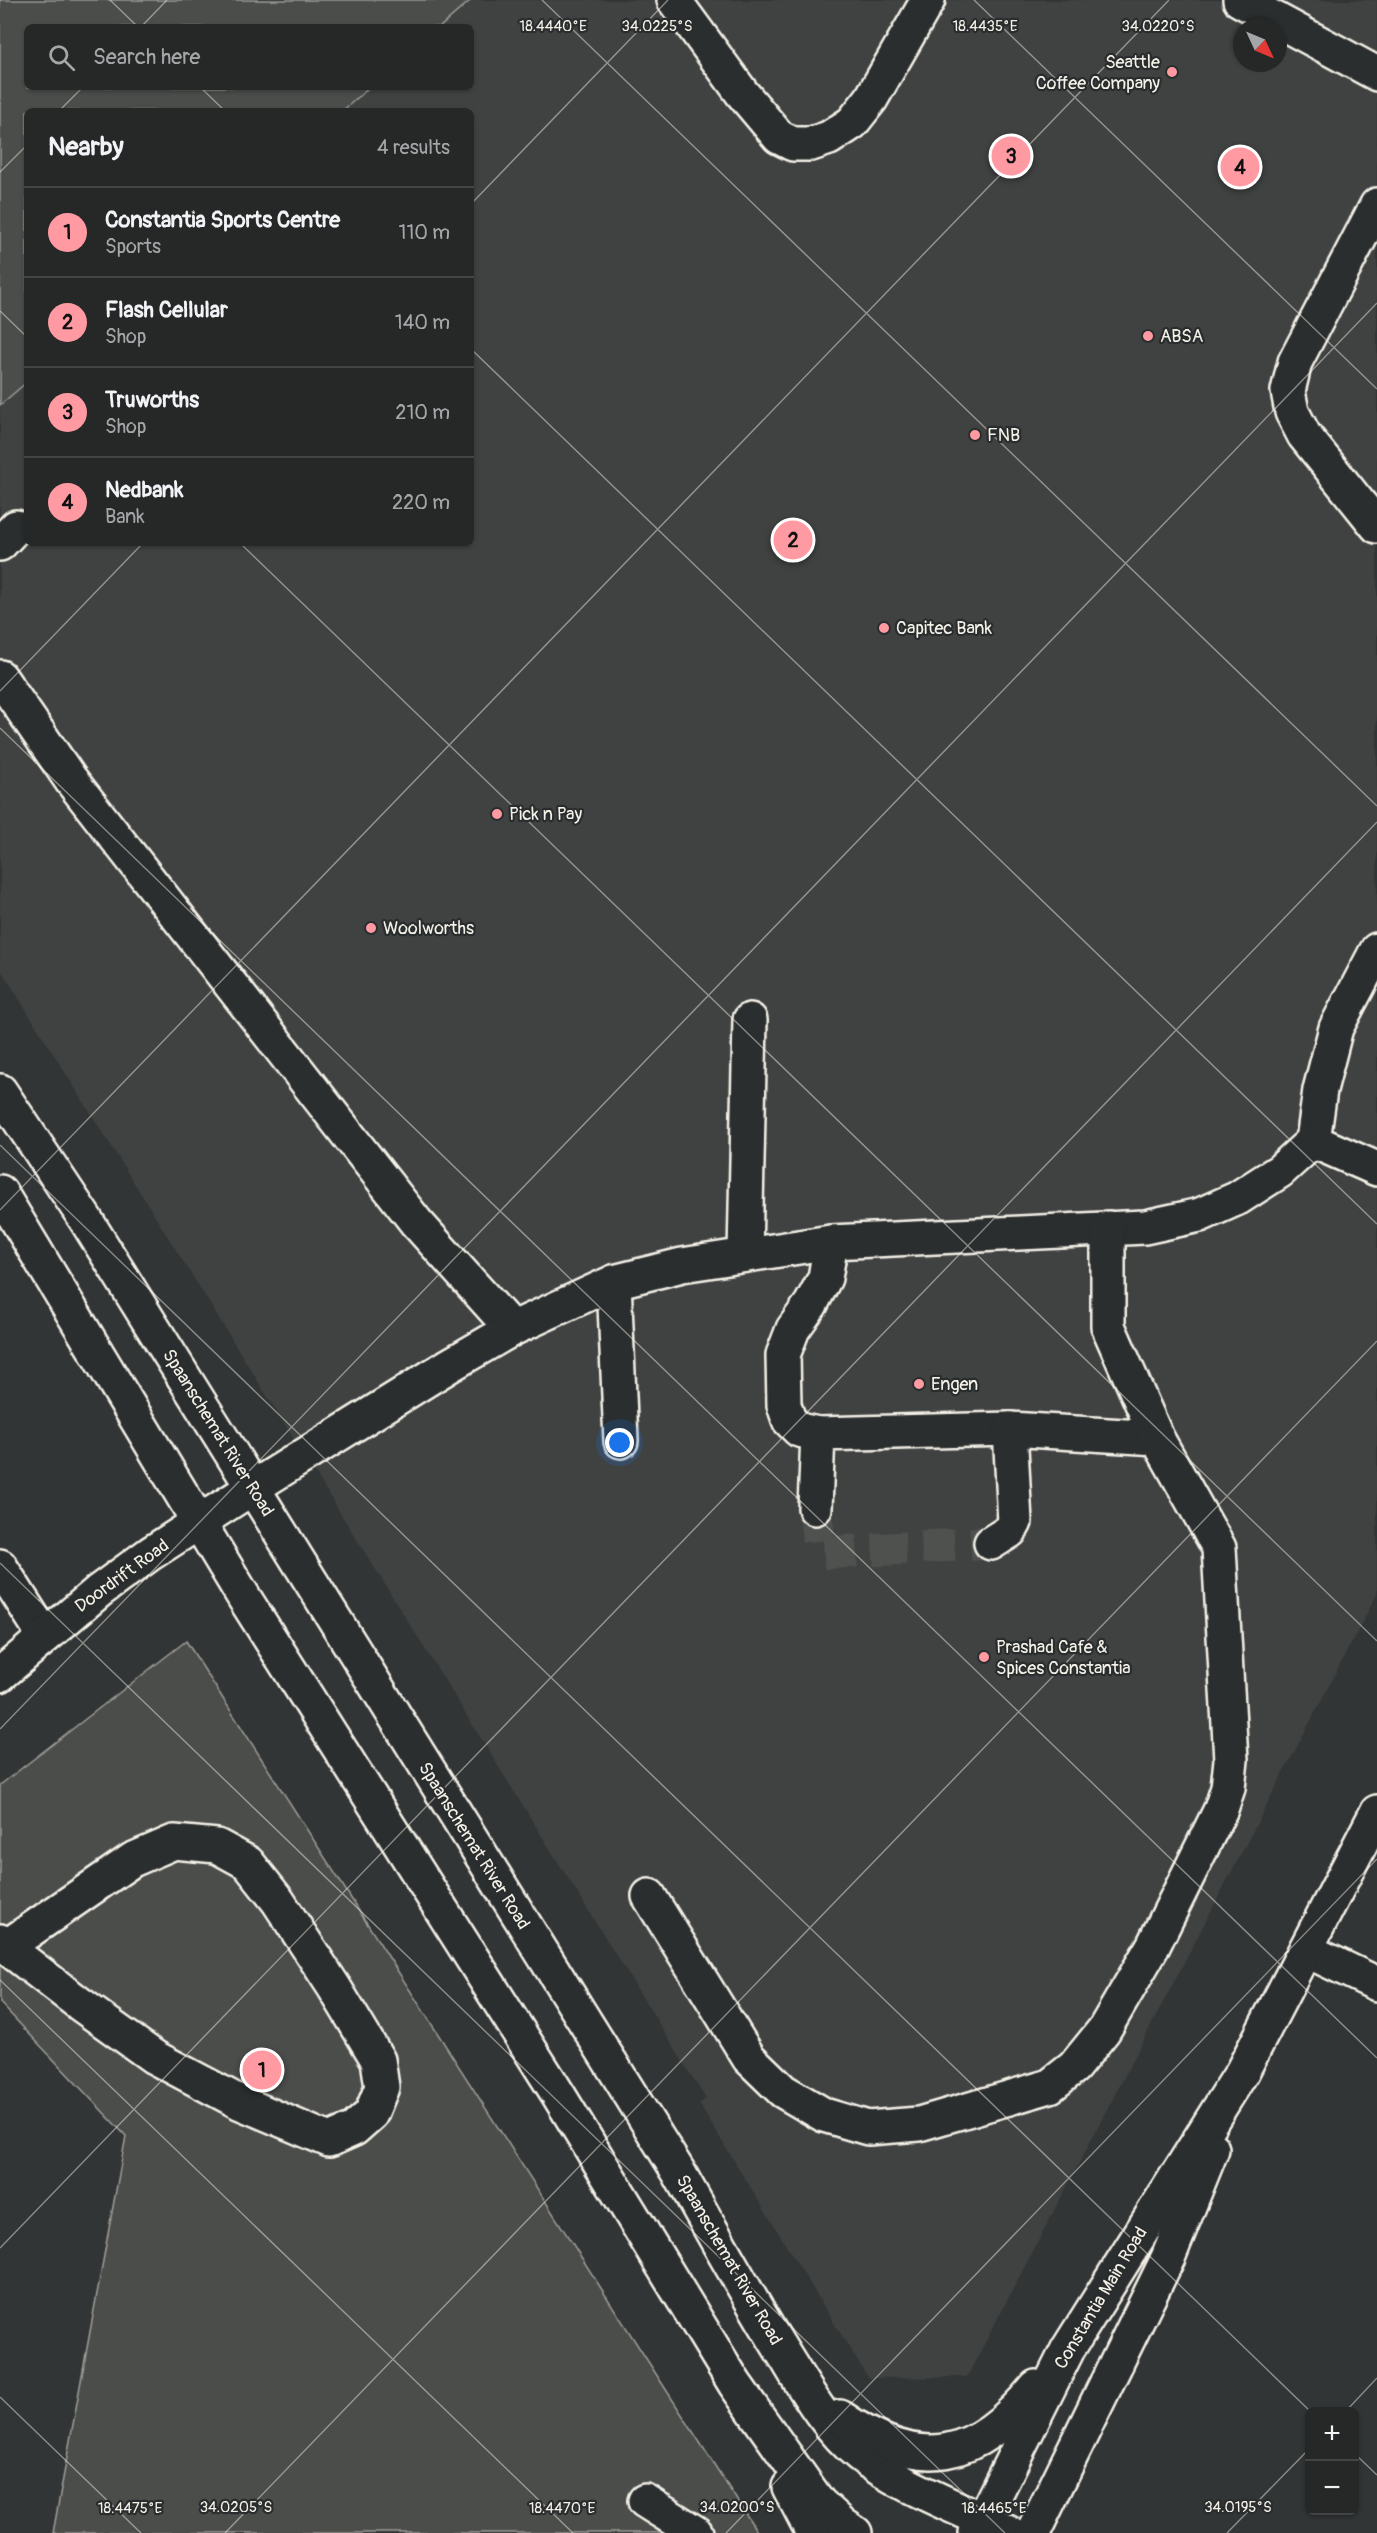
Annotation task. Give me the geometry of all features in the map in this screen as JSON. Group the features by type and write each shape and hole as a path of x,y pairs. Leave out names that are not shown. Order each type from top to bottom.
{"main road":[{"path":"674,0 742,93 779,138 793,144 811,144 829,138 852,123 871,99 928,0"},
{"path":"1240,0 1377,74"},
{"path":"1377,205 1295,362 1288,391 1292,412 1304,435 1377,525"},
{"path":"0,677 71,780 410,1213 512,1329"},
{"path":"1377,950 1336,1028 1320,1090 1313,1141 1377,1170"},
{"path":"745,1255 750,1020"},
{"name":"Spaanschemat River Road","path":"0,1092 86,1220 678,2171 766,2328 804,2387 833,2429 860,2455 890,2475 989,2528"},
{"name":"Doordrift Road","path":"0,1675 44,1635 151,1552 450,1365 512,1329 614,1282 682,1265 831,1242 1145,1227 1200,1215 1238,1198 1280,1172 1313,1141"},
{"path":"0,1192 199,1522 558,2094 735,2384 813,2533"},
{"path":"649,1896 749,2058 783,2091 824,2115 868,2127 919,2124 1050,2086 1074,2067 1104,2030 1154,1946 1221,1809 1228,1788 1231,1760 1219,1548 1157,1438 1108,1326 1108,1228"},
{"path":"831,1242 825,1278 811,1304 793,1329 783,1355 784,1406 789,1420 799,1430 818,1434 1010,1429 1157,1438"},
{"path":"614,1282 621,1441"},
{"path":"991,1543 1010,1531 1015,1522 1010,1429"},
{"path":"815,1508 818,1434"},
{"path":"0,1566 44,1635"},
{"name":"Constantia Main Road","path":"989,2528 1068,2349 1242,2072 1377,1812"},
{"path":"174,1842 217,1846 248,1863 278,1901 378,2060 382,2087 371,2114 354,2129 329,2140 238,2102 154,2057 80,2004 3,1944 132,1860 174,1842"},
{"path":"1306,1950 1377,1984"},
{"name":"Constantia Main Road","path":"1033,2533 1168,2258 1242,2072"},
{"path":"804,2387 837,2415 876,2438 912,2450 941,2452 971,2444 999,2427 1068,2349"},
{"path":"735,2384 819,2503 855,2533"},
{"path":"645,2501 696,2533"}],"shaded area":[{"path":"0,0 471,0 443,24 24,24 24,90 366,90 346,108 24,108 24,385 0,405"},
{"path":"471,0 1377,0 1377,1594 967,2377 868,2378 699,2104 706,2099 0,968 0,405 24,385 24,546 474,546 474,108 346,108 366,90 474,90 474,24 443,24"},
{"path":"186,1641 758,2533 53,2533 126,2136 0,2003 0,1785"}],"tunnel":[{"path":"815,1508 820,1553 991,1543"}],"place":[{"name":"Seattle Coffee Company","path":"1172,72"},
{"name":"Truworths","path":"1011,156"},
{"name":"Nedbank","path":"1240,167"},
{"name":"ABSA","path":"1148,336"},
{"name":"FNB","path":"975,435"},
{"name":"Flash Cellular","path":"793,540"},
{"name":"Capitec Bank","path":"884,628"},
{"name":"Pick n Pay","path":"497,814"},
{"name":"Woolworths","path":"371,928"},
{"name":"Engen","path":"919,1384"},
{"name":"Prashad Cafe & Spices Constantia","path":"984,1657"},
{"name":"Constantia Sports Centre","path":"262,2070"}]}
